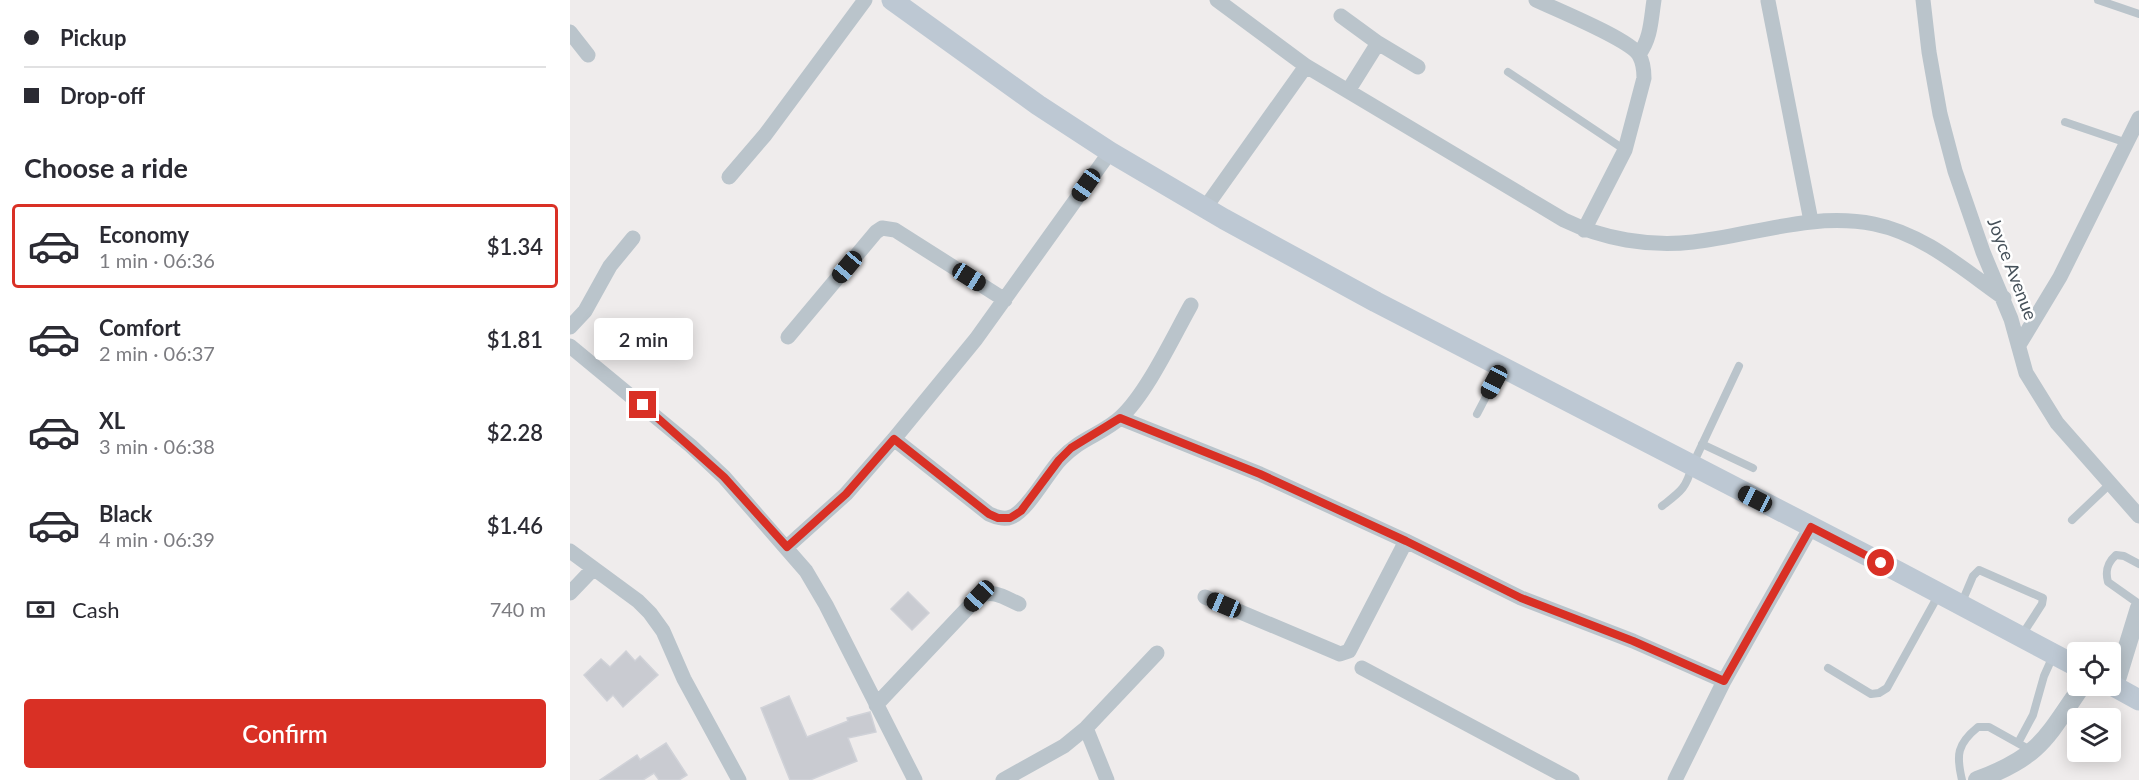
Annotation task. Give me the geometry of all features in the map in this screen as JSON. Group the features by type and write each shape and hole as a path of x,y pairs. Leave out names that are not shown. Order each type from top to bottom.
{"main road":[{"path":"892,0 1038,105 1110,152 1205,208 1376,302 1962,604 2067,661"},
{"path":"2121,690 2139,700"}],"street":[{"path":"729,177 765,135 865,0"},
{"path":"1217,0 1306,66 1584,230 1620,240 1692,242 1811,221 1847,220 1866,223 1906,233 1934,249 2004,298"},
{"path":"1536,0 1605,32 1639,54 1643,66 1644,78 1625,150 1584,230"},
{"path":"1639,54 1646,45 1654,0"},
{"name":"Joyce Avenue","path":"1923,0 1940,114 1955,171 1983,252 2004,298 2026,373 2057,423 2139,516"},
{"path":"1768,1 1811,221"},
{"path":"1341,16 1378,43 1418,67"},
{"path":"570,32 588,55"},
{"path":"1348,91 1378,43"},
{"path":"1205,208 1306,66"},
{"path":"2019,345 2060,277 2139,118"},
{"path":"787,547 846,494 976,339 1110,152"},
{"path":"788,337 876,232 882,228 895,230 1005,300"},
{"path":"570,327 585,311 610,266 633,238"},
{"path":"894,439 989,514 998,518 1010,518 1021,511 1059,460 1071,448 1120,418 1140,393 1191,305"},
{"path":"570,346 692,446 724,477 787,547 815,585 915,780"},
{"path":"1120,418 1260,474 1406,541 1521,598 1633,641 1724,681"},
{"path":"1675,780 1724,681 1811,527"},
{"path":"1204,597 1340,654 1345,654 1349,651 1406,541"},
{"path":"570,551 638,601 650,613 663,631 684,679 739,780"},
{"path":"570,593 593,569"},
{"path":"876,705 979,596 995,593 1019,604"},
{"path":"2121,669 2130,650 2138,614"},
{"path":"1003,780 1064,746 1086,728 1157,653"},
{"path":"1362,668 1572,780"},
{"path":"1977,780 2022,761 2025,747 2049,735 2075,696"},
{"path":"1086,728 1107,780"}],"lane":[{"path":"2098,0 2139,14"},
{"path":"1508,72 1625,150"},
{"path":"2065,122 2127,143"},
{"path":"1662,506 1679,493 1688,482 1692,466 1738,366"},
{"path":"1478,414 1502,367"},
{"path":"1702,444 1753,468"},
{"path":"2072,520 2111,483"},
{"path":"2138,614 2108,582 2105,572 2110,560 2116,555 2124,556 2139,564"},
{"path":"1962,604 1973,576 1979,570 2043,598 2042,604 2022,636"},
{"path":"1828,668 1871,694 1879,693 1887,688 1940,593"},
{"path":"1962,780 1958,755 1961,745 1978,727 1989,727 2025,747 2044,676 2054,654"}],"building":[{"path":"908,592 929,613 912,630 891,609"},
{"path":"626,651 635,661 640,656 658,675 623,707 613,695 607,701 584,675 601,659 610,667"},
{"path":"789,696 807,737 848,721 847,718 870,712 876,732 848,738 857,761 810,780 790,780 761,708"},
{"path":"666,743 687,775 679,780 659,780 654,773 643,780 600,780 637,755 640,760"}],"route":[{"path":"643,405 692,446 724,477 787,547 846,494 894,439 989,514 998,518 1010,518 1021,511 1059,460 1071,448 1120,418 1260,474 1406,541 1521,598 1633,641 1724,681 1811,527 1881,563"}]}
